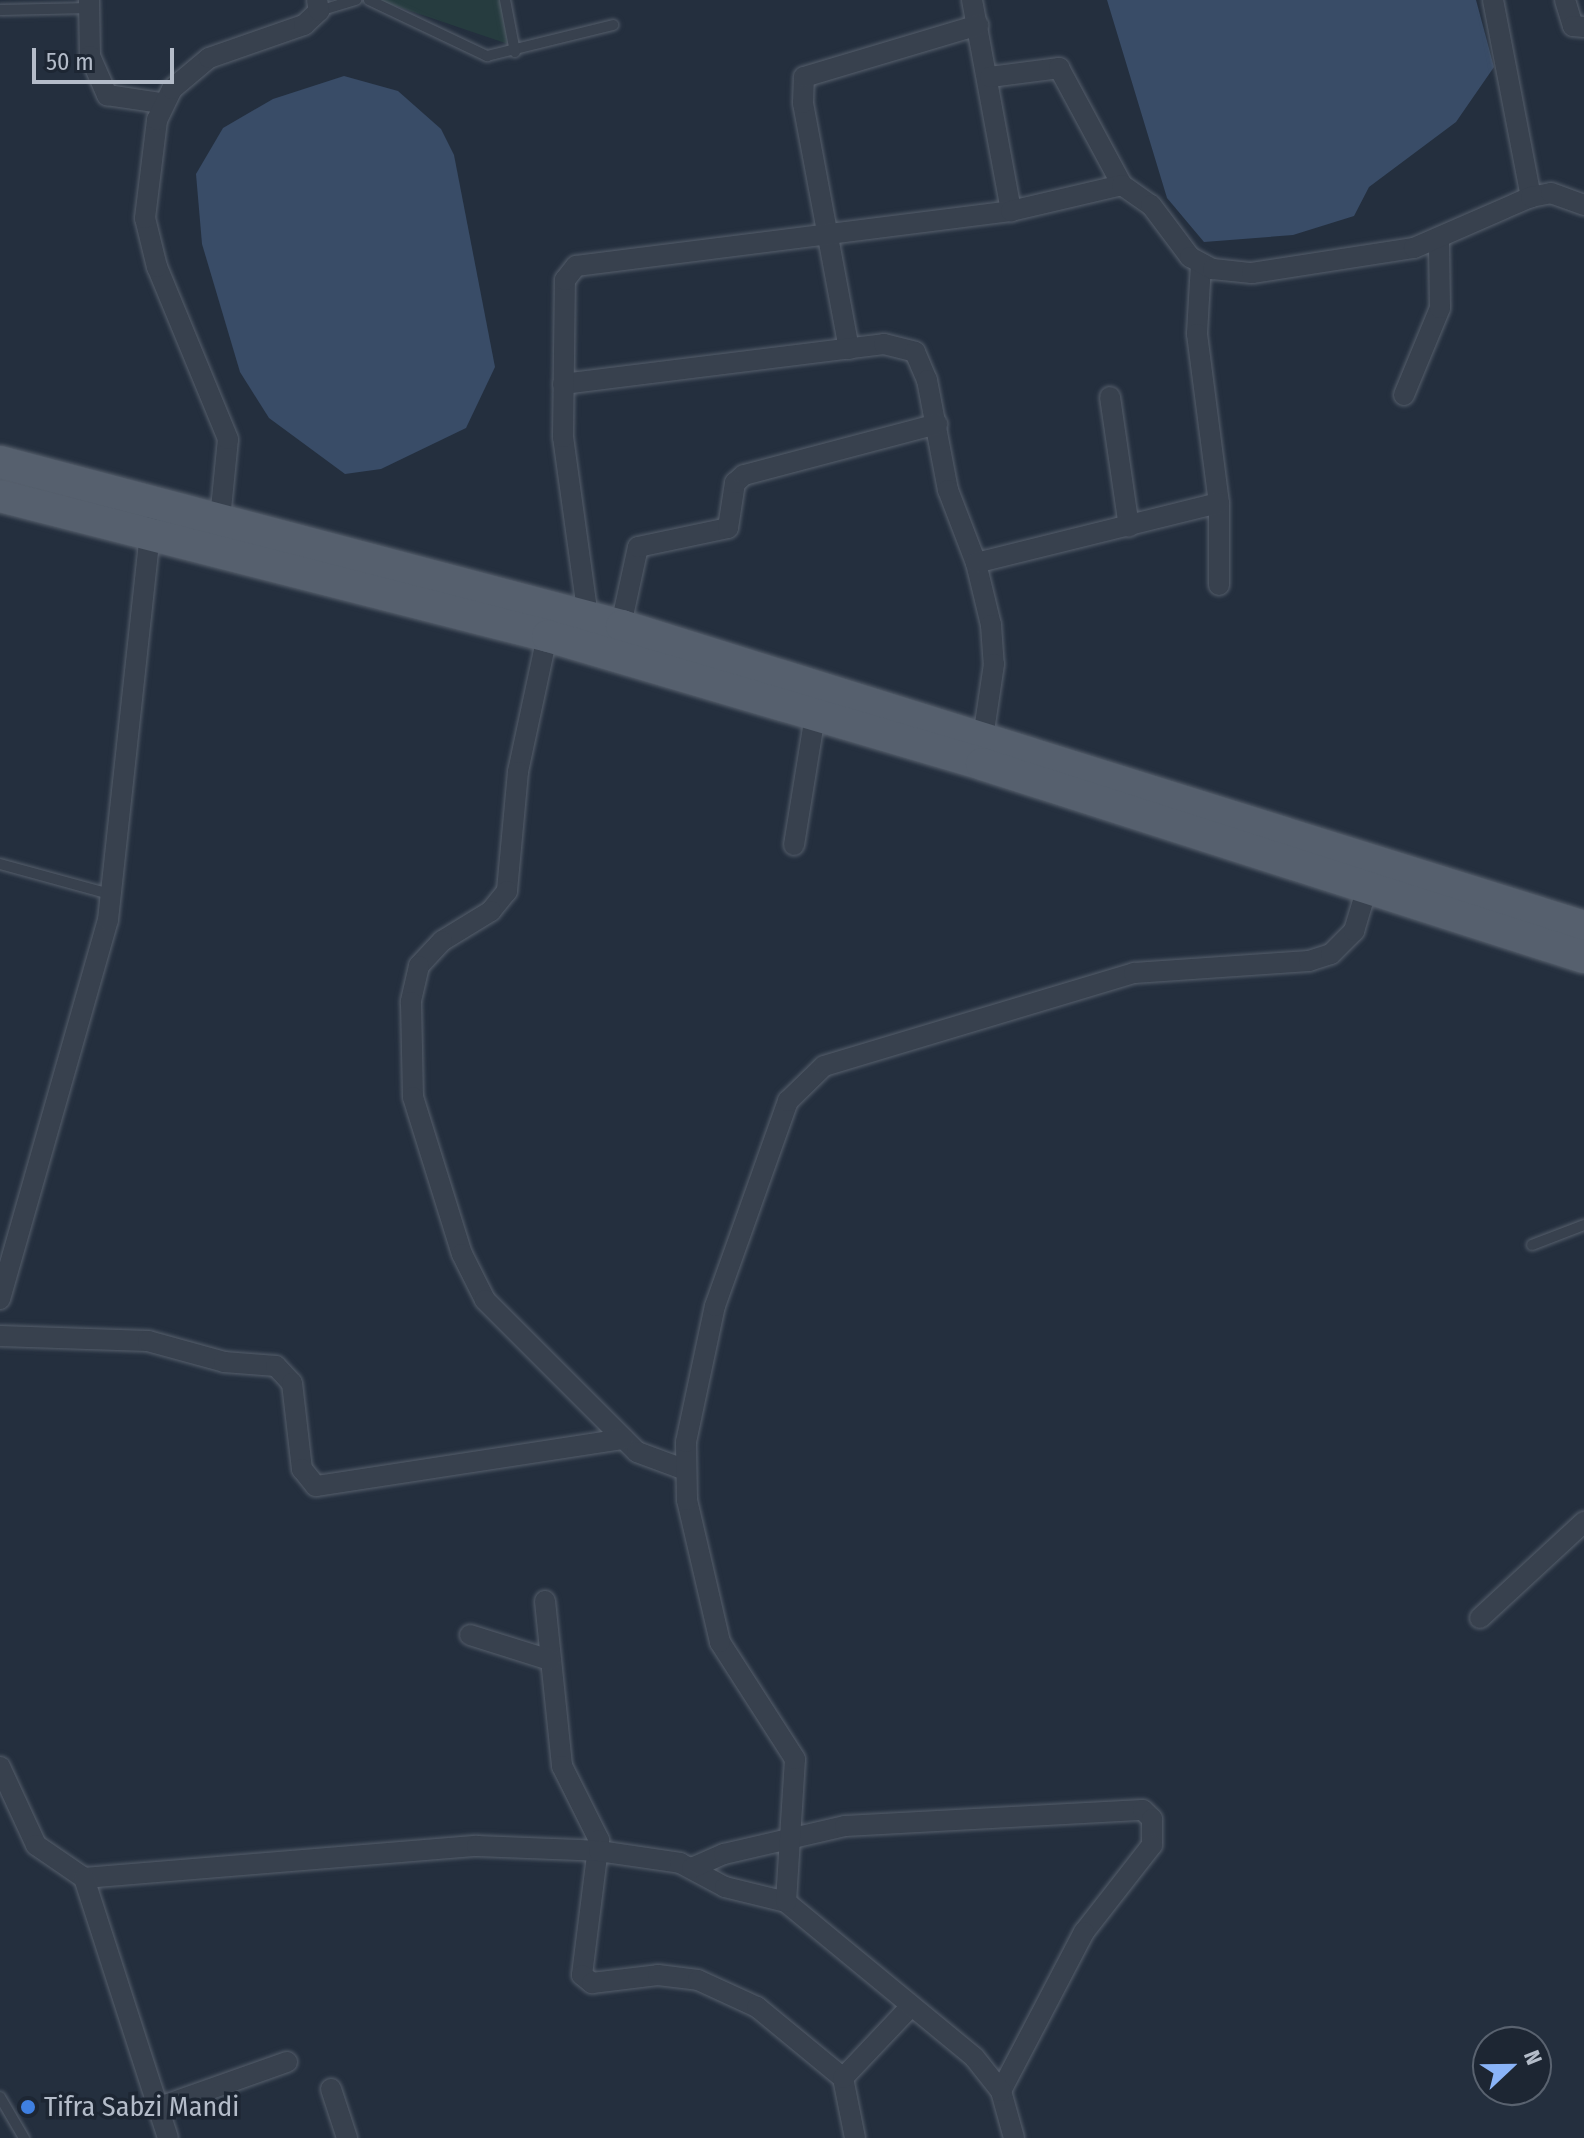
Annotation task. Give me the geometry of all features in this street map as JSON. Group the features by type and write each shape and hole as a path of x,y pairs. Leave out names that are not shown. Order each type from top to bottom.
{"main road":[{"path":"0,462 152,517 550,622 588,617 622,626 983,738 1576,940"},
{"path":"0,496 152,517 220,519 550,622 613,656 1367,888 1576,940"}],"street":[{"path":"972,0 990,77 1011,211"},
{"path":"1493,0 1531,197"},
{"path":"1565,0 1573,26 1584,27"},
{"path":"90,4 90,56 107,95 161,103"},
{"path":"220,519 228,439 157,267 145,218 161,103 225,49 304,25 318,6"},
{"path":"849,349 803,103 804,77 978,25"},
{"path":"990,77 1059,68 1122,185 1151,205 1201,264 1252,273 1439,241 1531,197 1551,193 1584,205"},
{"path":"588,617 563,437 567,270 825,232 1011,211 1122,185"},
{"path":"1404,395 1440,308 1439,241"},
{"path":"1201,264 1197,334 1219,503 1219,585"},
{"path":"563,384 896,344 915,352 937,424 948,490 976,563 994,647 983,738"},
{"path":"1110,397 1129,527"},
{"path":"613,656 638,547 728,528 735,483 744,475 937,424"},
{"path":"976,563 1219,503"},
{"path":"0,1299 113,895 152,517"},
{"path":"550,622 518,772 507,891 491,911 442,941 419,966 410,1070 418,1119 475,1284 499,1318 623,1439 652,1460 683,1469"},
{"path":"794,845 815,716"},
{"path":"786,1902 794,1837 795,1759 732,1664 713,1620 683,1469 715,1306 788,1101 804,1079 886,1042 1123,975 1331,954 1354,931 1367,888"},
{"path":"0,1336 148,1341 224,1362 276,1366 292,1383 302,1469 316,1486 623,1439"},
{"path":"1480,1618 1584,1522"},
{"path":"545,1601 565,1778 596,1832 599,1851 581,1968 586,1980 658,1975 721,1987 757,2007 843,2078 855,2138"},
{"path":"470,1635 550,1660"},
{"path":"3,1773 24,1827 57,1866 84,1878 440,1846 599,1851 692,1868 725,1887 786,1902 974,2057 1001,2091 1014,2138"},
{"path":"692,1868 794,1837 872,1822 1129,1808 1152,1819 1152,1845 1084,1932 1001,2091"},
{"path":"84,1878 168,2138"},
{"path":"843,2078 911,2006"},
{"path":"157,2108 287,2062"},
{"path":"331,2089 347,2138"}],"lane":[{"path":"318,6 356,0"},
{"path":"372,0 476,53 515,52 613,25"},
{"path":"505,0 515,52"},
{"path":"0,10 90,4"},
{"path":"0,864 113,895"},
{"path":"1532,1245 1584,1225"},
{"path":"0,2097 24,2138"}],"green space":[{"path":"378,0 500,0 508,44"}],"water":[{"path":"1107,0 1476,0 1494,67 1456,122 1369,187 1354,216 1293,235 1204,242 1167,198"},
{"path":"344,76 398,91 441,129 454,155 495,367 466,428 381,469 345,474 269,418 240,372 202,244 196,174 223,128 273,99"}],"place":[{"name":"Tifra Sabzi Mandi","path":"28,2107"}]}
